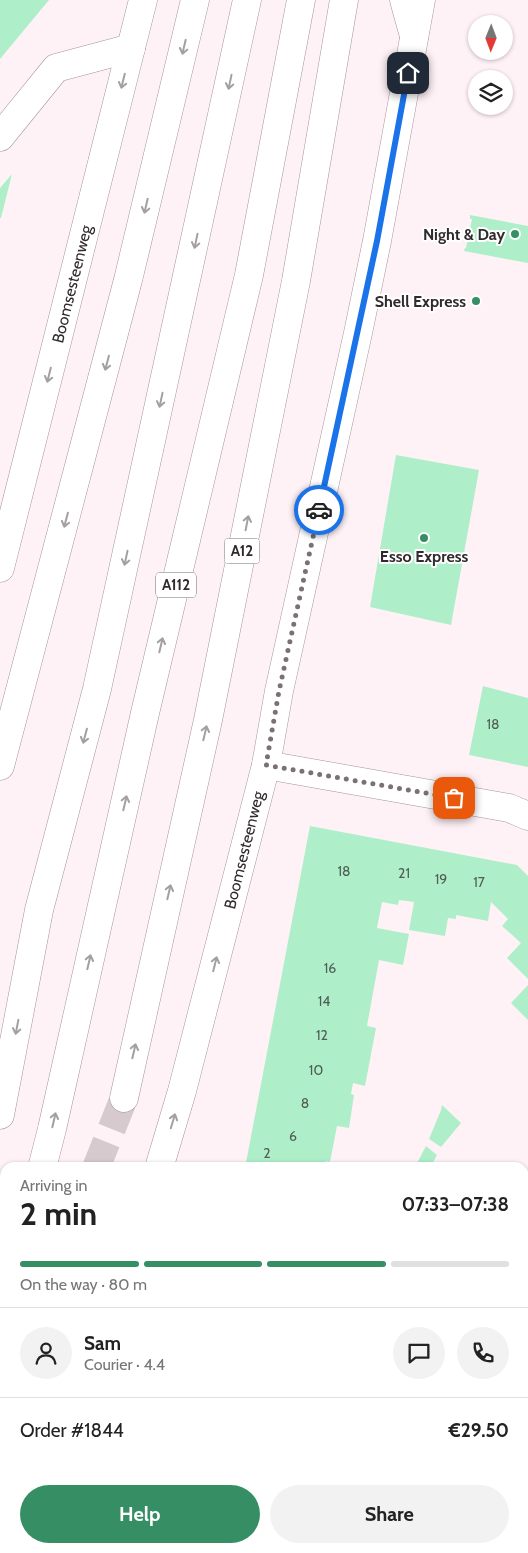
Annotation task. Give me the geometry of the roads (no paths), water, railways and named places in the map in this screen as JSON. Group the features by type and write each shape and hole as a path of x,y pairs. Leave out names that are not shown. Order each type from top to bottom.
{"main road":[{"name":"Boomsesteenweg","path":"0,568 143,0"},
{"path":"0,766 128,280 195,0"},
{"path":"0,1115 39,910 97,689 247,0"},
{"name":"A112","path":"44,1162 150,693 249,276 301,0"},
{"name":"A12","path":"124,1098 208,720 292,300 344,0"},
{"path":"404,0 414,36"},
{"name":"Boomsesteenweg","path":"161,1162 182,1091 266,765 279,691 364,306 421,0"},
{"path":"0,137 56,68 131,48"},
{"path":"266,765 509,808 528,816"},
{"path":"0,1010 39,910"}],"tunnel":[{"path":"98,1162 124,1098"}],"place":[{"name":"Night & Day","path":"515,234"},
{"name":"Shell Express","path":"476,301"},
{"name":"Esso Express","path":"424,538"}]}
